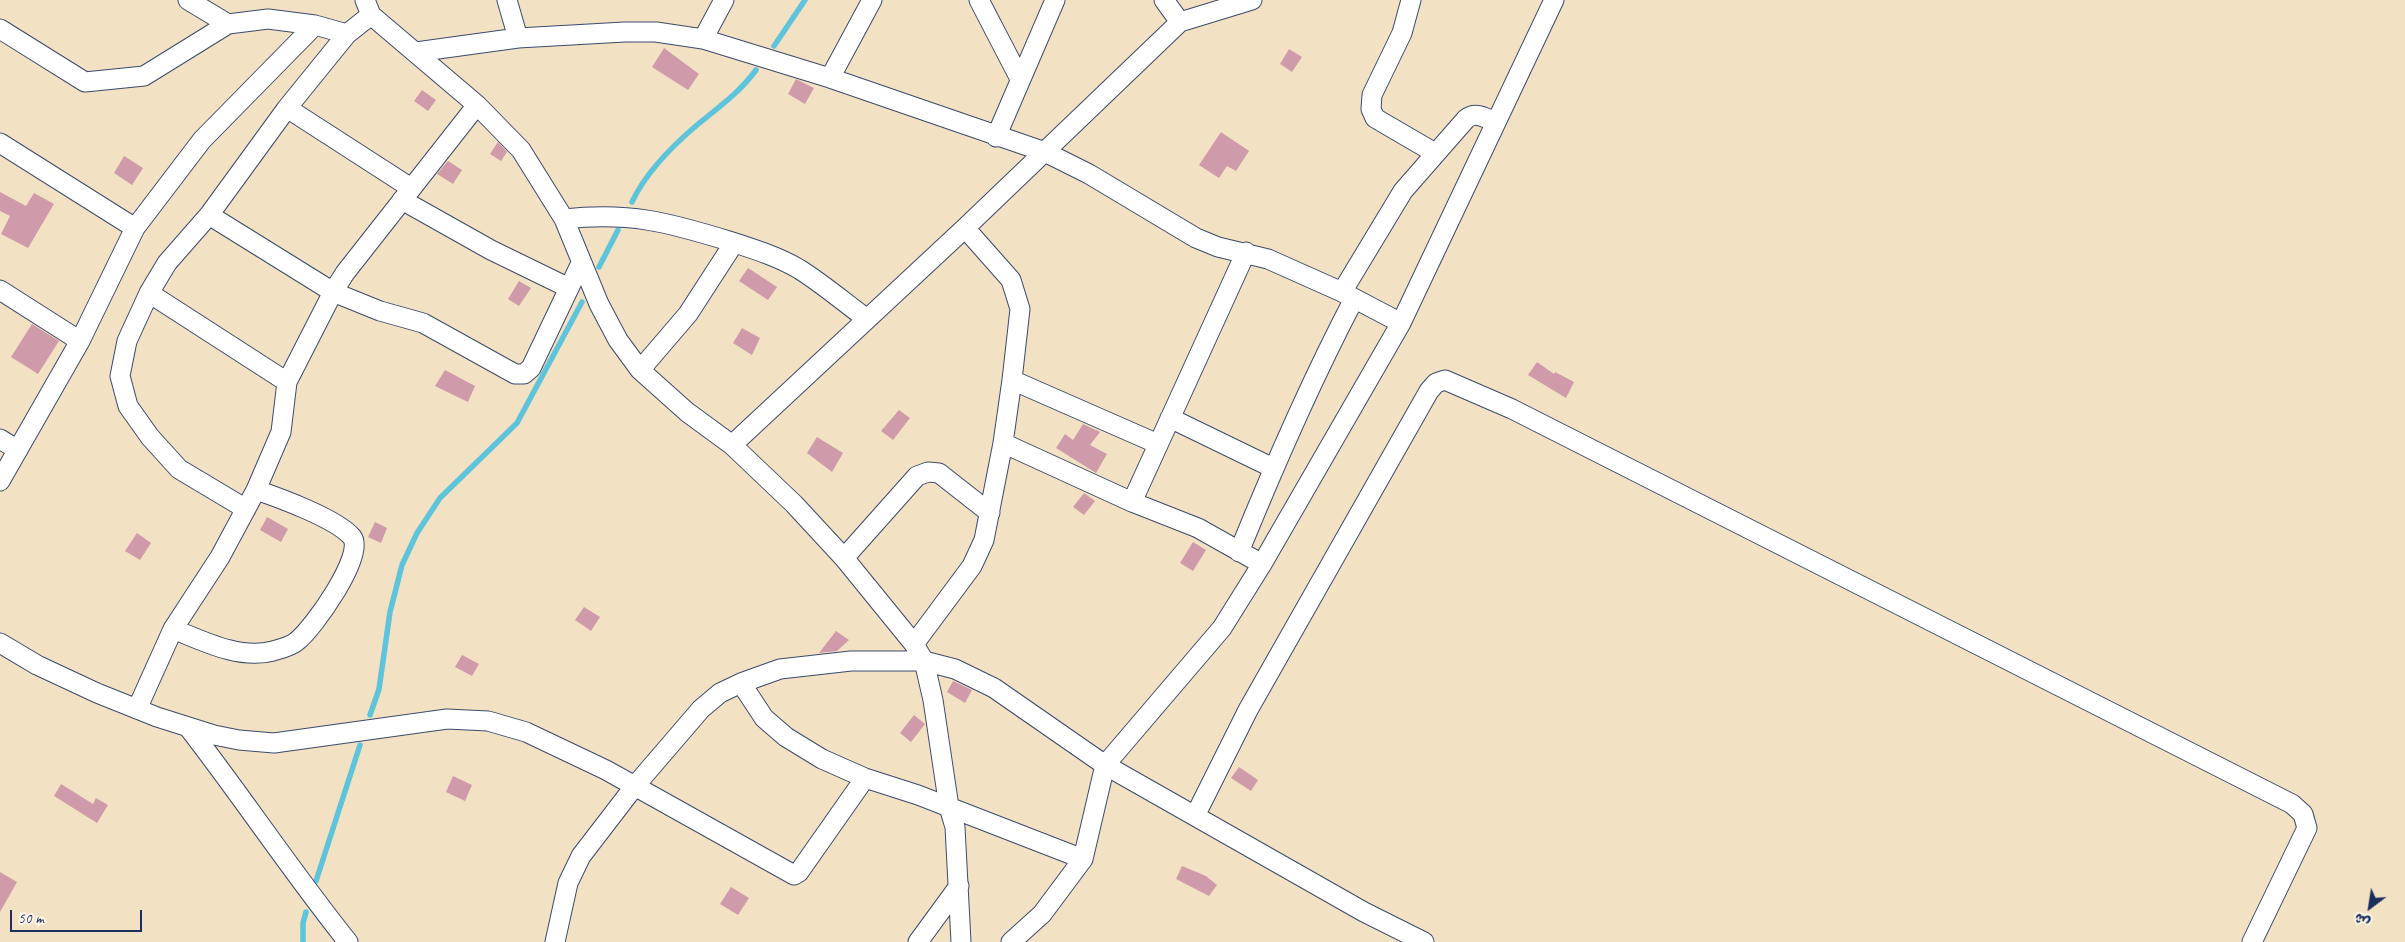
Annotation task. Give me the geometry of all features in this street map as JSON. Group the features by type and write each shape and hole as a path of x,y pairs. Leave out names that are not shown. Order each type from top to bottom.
{"street":[{"path":"188,0 228,24"},
{"path":"507,0 518,38"},
{"path":"703,39 724,0"},
{"path":"830,78 872,0"},
{"path":"979,0 1020,79"},
{"path":"996,136 1055,0"},
{"path":"1164,0 1180,22"},
{"path":"732,444 965,228 1180,22 1252,0"},
{"path":"1411,0 1402,33 1372,95 1371,109 1375,118 1435,153"},
{"path":"1011,942 1042,914 1083,860 1105,765 1222,628 1262,564 1401,323 1554,0"},
{"path":"246,509 180,469 150,437 128,406 120,376 127,342 149,293 167,263 209,215 288,108 368,8 477,105 521,150 564,219 599,304 618,340 640,370 687,412 732,444 794,504 844,558 914,644 924,661 949,807 955,827 962,942"},
{"path":"0,29 86,82 144,76 228,24 268,19 315,25 347,34"},
{"path":"0,481 80,340 135,228 202,140 315,25"},
{"path":"416,52 518,38 656,32 703,39 830,78 1045,152 1089,174 1196,238 1218,247 1246,252 1268,259 1401,323"},
{"path":"137,709 173,629 220,557 256,490 280,432 287,382 332,292 406,194 477,105"},
{"path":"288,108 406,194 491,250 570,288"},
{"path":"1239,552 1273,468 1321,363 1348,296 1403,191 1471,115 1477,114 1496,122"},
{"path":"0,143 135,228"},
{"path":"209,215 332,292 380,311 424,323 515,374 524,374 531,368 582,263"},
{"path":"564,219 594,216 629,216 672,223 765,252 799,269 867,319"},
{"path":"914,644 972,566 984,540 1003,443 1012,380 1020,309 1011,280 965,228"},
{"path":"640,370 688,314 734,243"},
{"path":"1132,502 1246,252"},
{"path":"0,290 80,340"},
{"path":"149,293 287,382"},
{"path":"1012,380 1158,444"},
{"path":"1195,816 1248,710 1419,408 1436,383 1444,380 1530,418 2292,804 2303,814 2306,828 2252,942"},
{"path":"1170,418 1273,468"},
{"path":"0,438 18,450"},
{"path":"1003,443 1132,502 1198,528 1262,564"},
{"path":"844,558 917,476 928,472 939,473 990,513"},
{"path":"173,629 223,648 254,653 271,651 296,642 319,618 340,583 355,550 353,539 342,528 281,499 256,490"},
{"path":"0,643 37,664 97,693 188,727 239,740 274,743 447,719 488,721 526,732 634,787 794,875 799,872 865,778"},
{"path":"556,942 574,869 634,787 701,709 720,693 741,682 780,669 851,661 924,661 955,669 994,688 1105,765 1364,912 1424,942"},
{"path":"741,682 764,718 786,737 822,759 865,778 949,807 1083,860"},
{"path":"188,727 246,803 306,890 348,942"},
{"path":"918,942 959,886"}],"building":[{"path":"664,48 699,74 688,90 652,67"},
{"path":"1289,49 1302,57 1292,72 1280,64"},
{"path":"796,79 814,88 805,104 788,94"},
{"path":"422,90 436,100 428,111 414,101"},
{"path":"1221,132 1249,151 1236,171 1227,166 1219,178 1199,165"},
{"path":"498,142 507,152 501,161 490,154"},
{"path":"124,156 143,168 132,185 114,173"},
{"path":"448,161 462,170 453,184 437,174"},
{"path":"0,192 26,206 34,193 54,204 28,248 1,234 10,216 0,211"},
{"path":"748,268 777,287 768,300 739,281"},
{"path":"519,281 531,288 519,306 508,299"},
{"path":"32,324 59,341 38,374 11,357"},
{"path":"742,328 760,338 752,355 733,343"},
{"path":"1537,362 1554,374 1555,372 1574,382 1566,398 1528,375"},
{"path":"445,370 475,386 468,402 435,386"},
{"path":"899,410 910,418 893,440 881,431"},
{"path":"1083,424 1100,432 1090,445 1107,454 1096,473 1056,448 1065,434 1073,440"},
{"path":"817,437 843,453 832,472 807,453"},
{"path":"1084,493 1095,501 1084,515 1073,507"},
{"path":"267,517 288,529 281,542 260,530"},
{"path":"375,522 387,528 381,543 368,537"},
{"path":"137,533 151,543 140,560 125,551"},
{"path":"1193,542 1206,550 1193,571 1180,563"},
{"path":"584,607 600,617 591,631 575,620"},
{"path":"836,631 849,640 837,651 819,653"},
{"path":"462,655 479,664 472,676 455,667"},
{"path":"953,681 972,690 965,703 947,692"},
{"path":"914,715 925,724 911,742 900,733"},
{"path":"1239,767 1258,780 1251,791 1231,778"},
{"path":"453,776 472,785 465,801 446,792"},
{"path":"61,784 93,804 96,798 108,805 97,823 54,796"},
{"path":"1182,866 1206,876 1217,885 1209,896 1176,879"},
{"path":"0,872 17,882 0,912"},
{"path":"731,887 749,898 738,915 720,904"}],"waterway":[{"path":"774,46 805,0"},
{"path":"632,202 644,180 669,151 687,133 736,93 756,70"},
{"path":"599,267 618,230"},
{"path":"370,715 379,689 390,612 402,565 417,533 440,498 517,423 582,302"},
{"path":"316,881 360,745"},
{"path":"303,942 303,923 306,912"}]}
